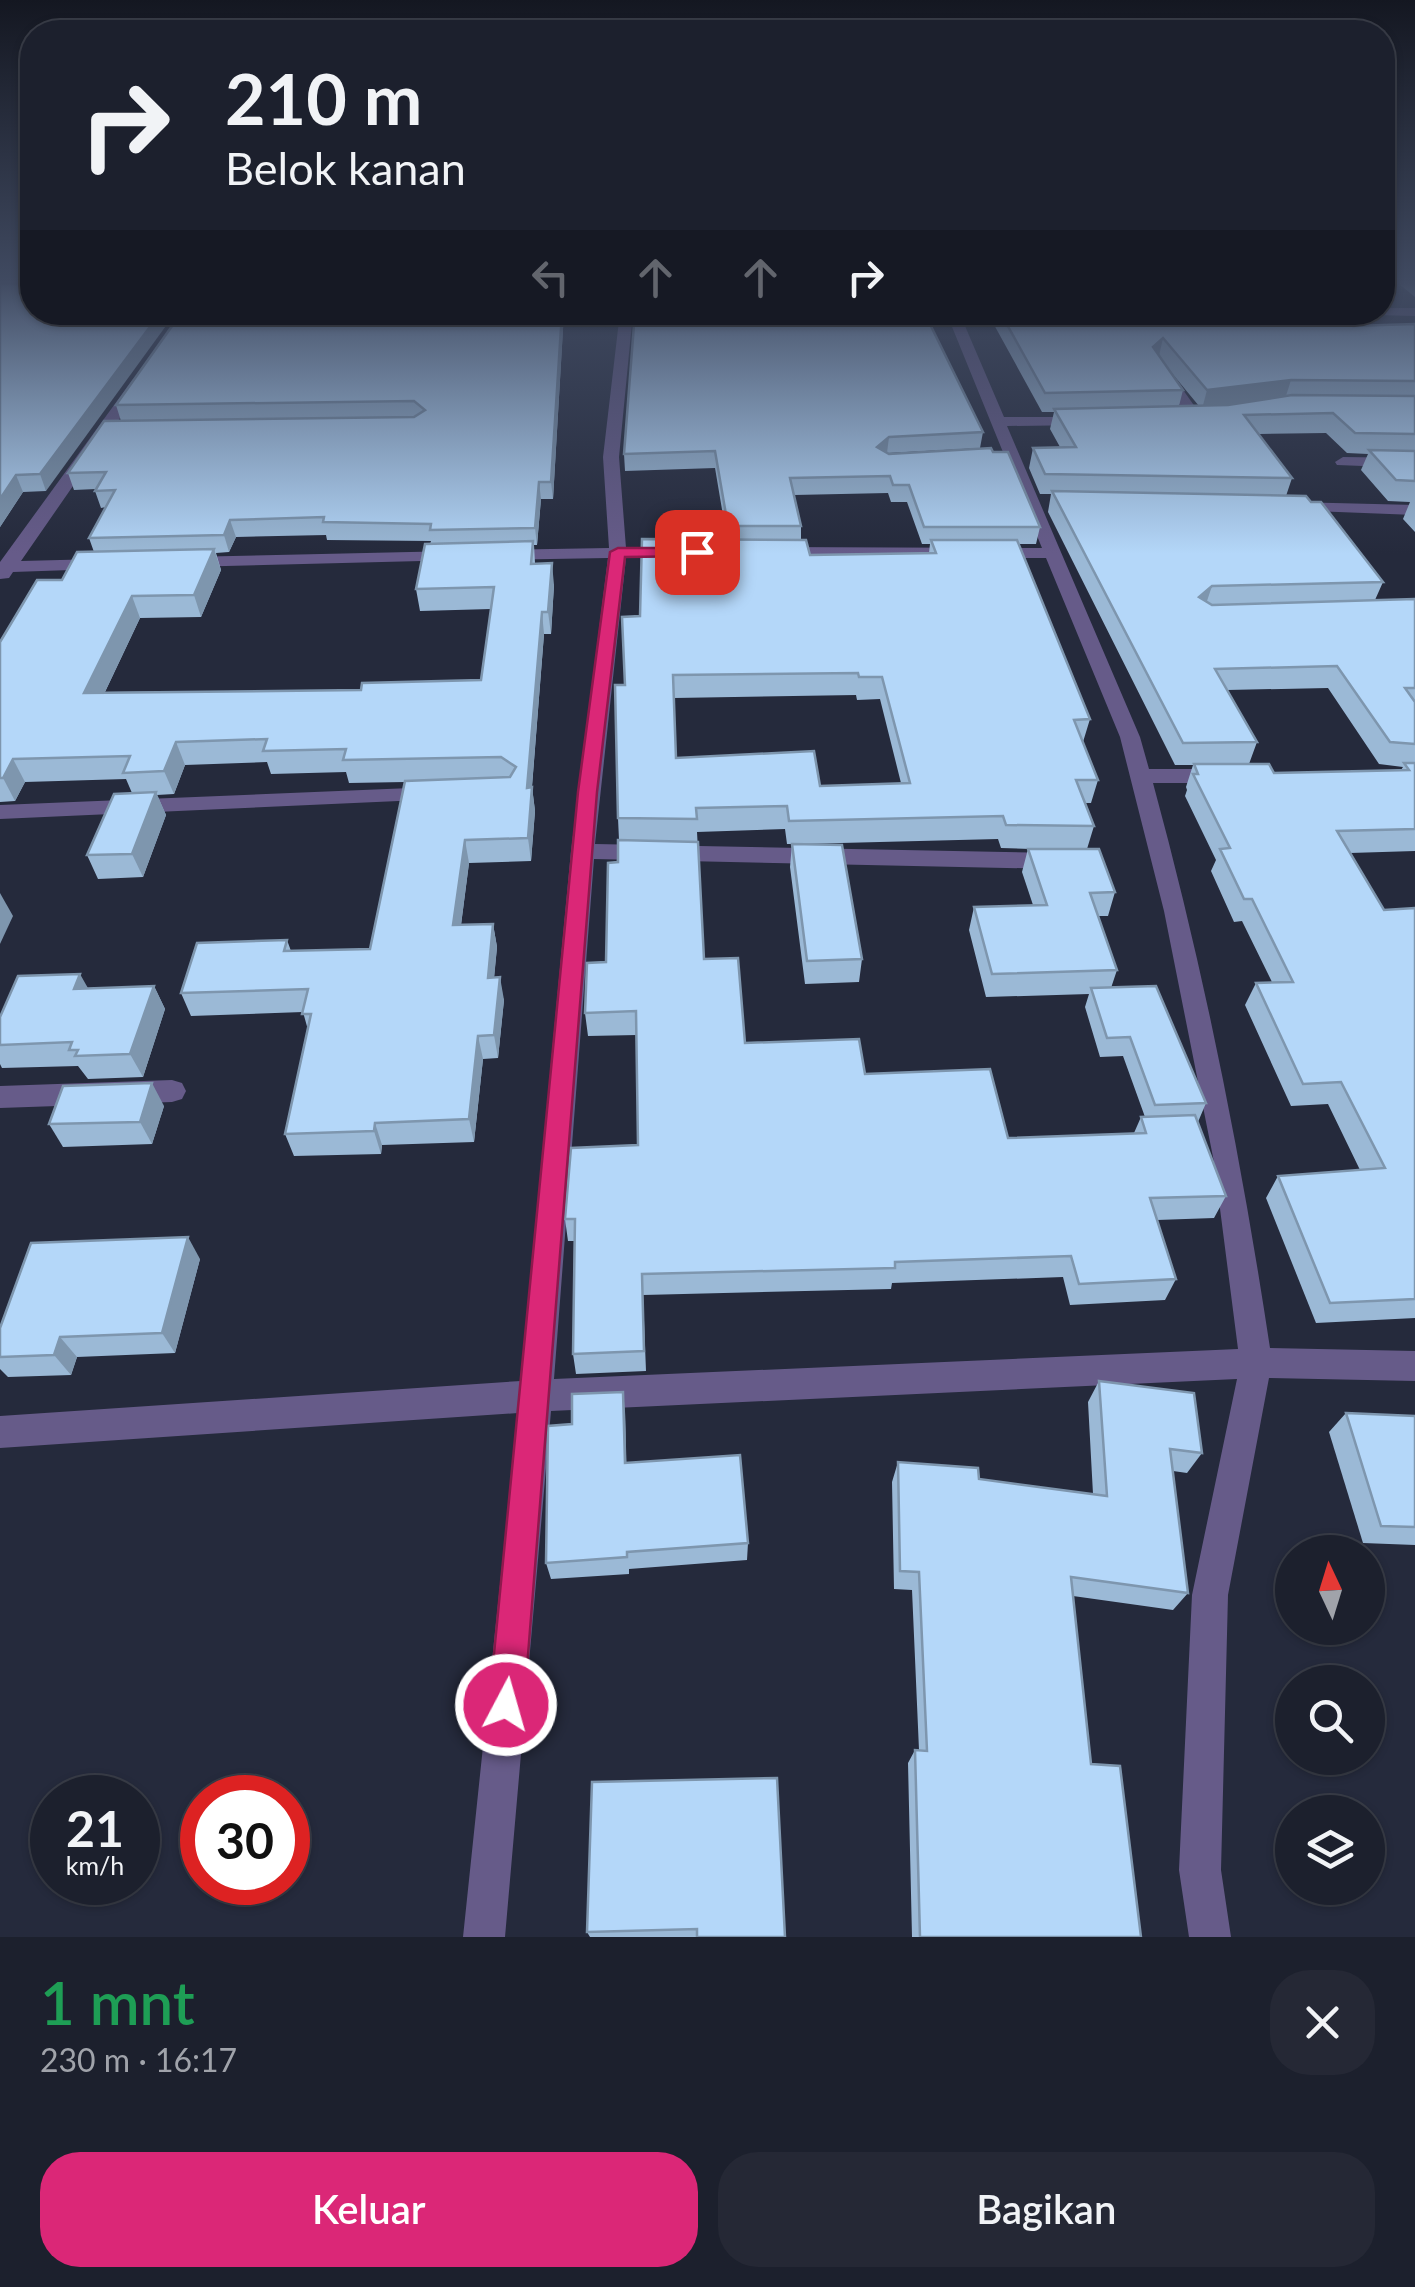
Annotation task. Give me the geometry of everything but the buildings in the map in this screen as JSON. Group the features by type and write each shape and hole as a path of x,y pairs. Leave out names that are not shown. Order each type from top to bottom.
{"street":[{"path":"3,571 144,373"},
{"path":"484,1937 536,1396 582,851 618,552 611,457 620,373"},
{"path":"977,373 996,422 1002,456 1043,503 1053,553 1130,737 1176,910 1228,1162 1256,1363 1210,1595 1200,1870 1210,1937"},
{"path":"1166,373 1202,418 1176,418"},
{"path":"996,422 1096,420"},
{"path":"104,430 124,429"},
{"path":"1343,462 1415,462"},
{"path":"1282,507 1415,510"},
{"path":"165,563 697,552"},
{"path":"756,552 1053,553"},
{"path":"3,571 126,564"},
{"path":"1140,776 1238,776"},
{"path":"0,812 466,793"},
{"path":"582,851 1088,862"},
{"path":"0,1097 172,1091"},
{"path":"0,1432 536,1396 1256,1363 1415,1366"}],"route":[{"path":"506,1705 588,792 618,552 697,552"}]}
